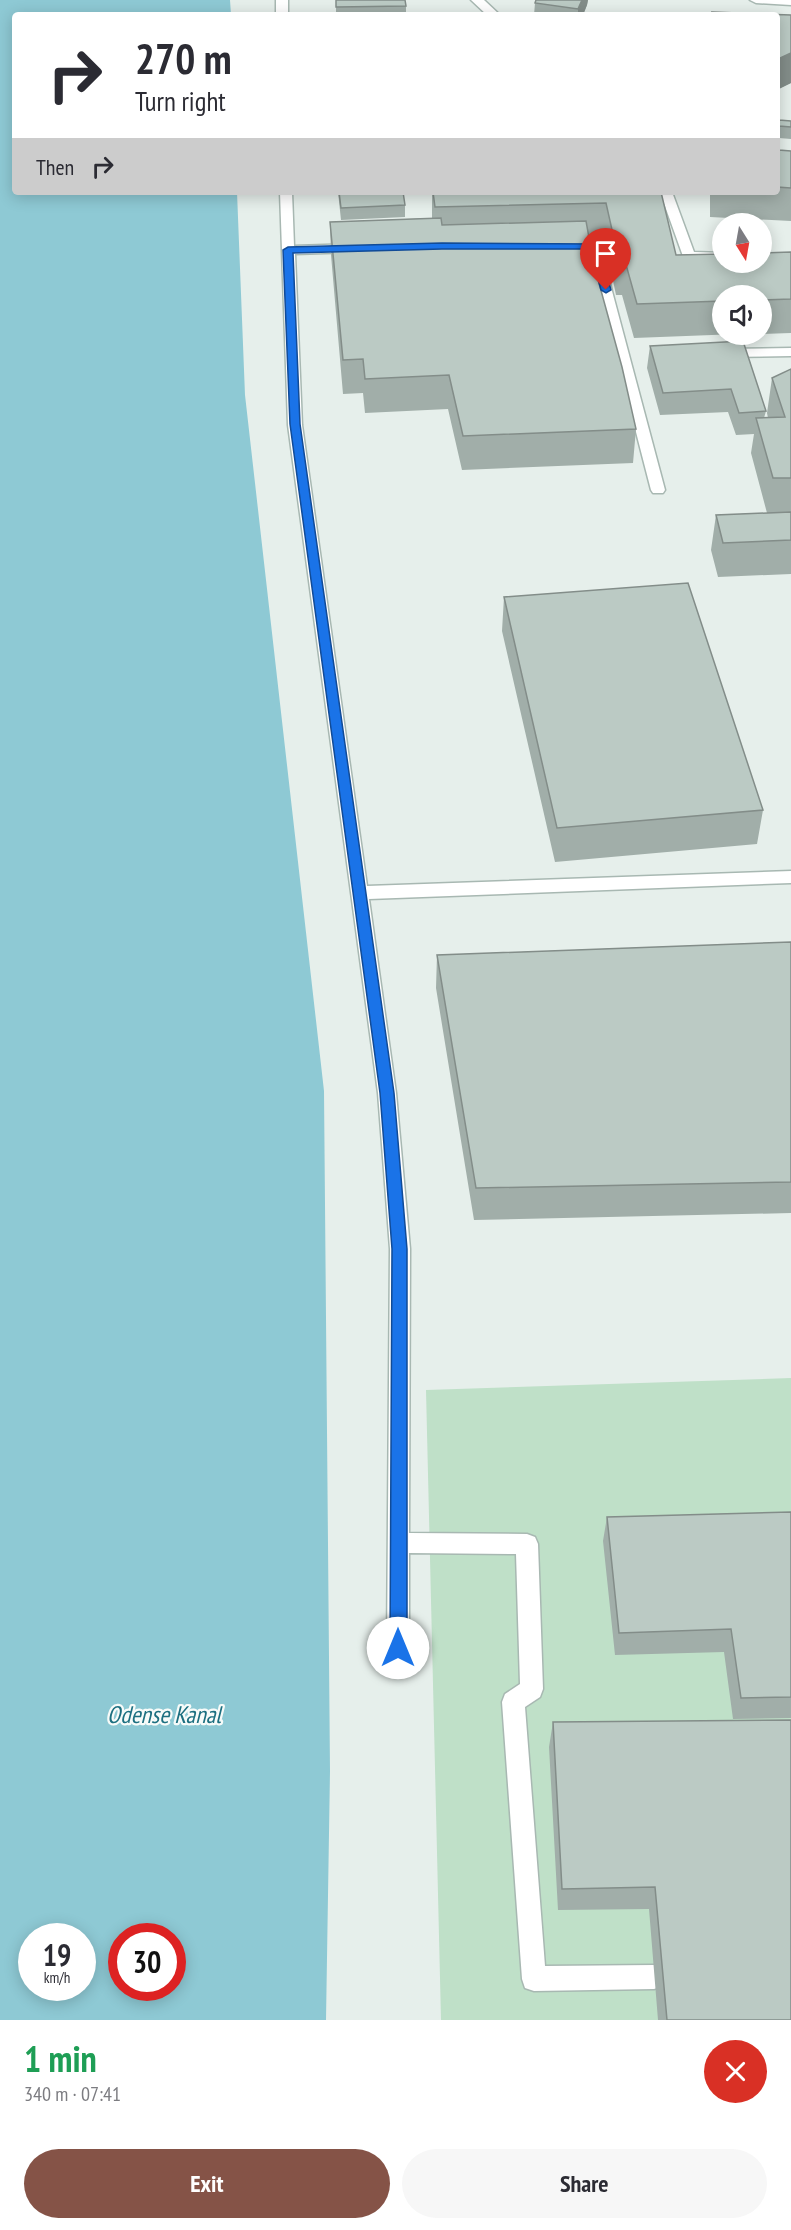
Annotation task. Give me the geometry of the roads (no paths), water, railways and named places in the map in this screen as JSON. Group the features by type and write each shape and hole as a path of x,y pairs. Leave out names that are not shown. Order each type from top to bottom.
{"street":[{"path":"477,0 491,12"},
{"path":"756,0 791,2"},
{"path":"286,195 295,424 387,1093 400,1249 398,1648"},
{"path":"667,195 689,256 712,257"},
{"path":"548,246 594,246 658,489"},
{"path":"288,250 371,248"},
{"path":"715,353 791,352"},
{"path":"359,893 791,877"},
{"path":"399,1543 527,1544 532,1689 513,1702 534,1979 654,1977"}],"water":[{"name":"Odense Kanal","path":"0,0 230,0 231,12 12,12 12,195 237,195 245,395 324,1091 330,1771 326,2020 0,2020"}]}
